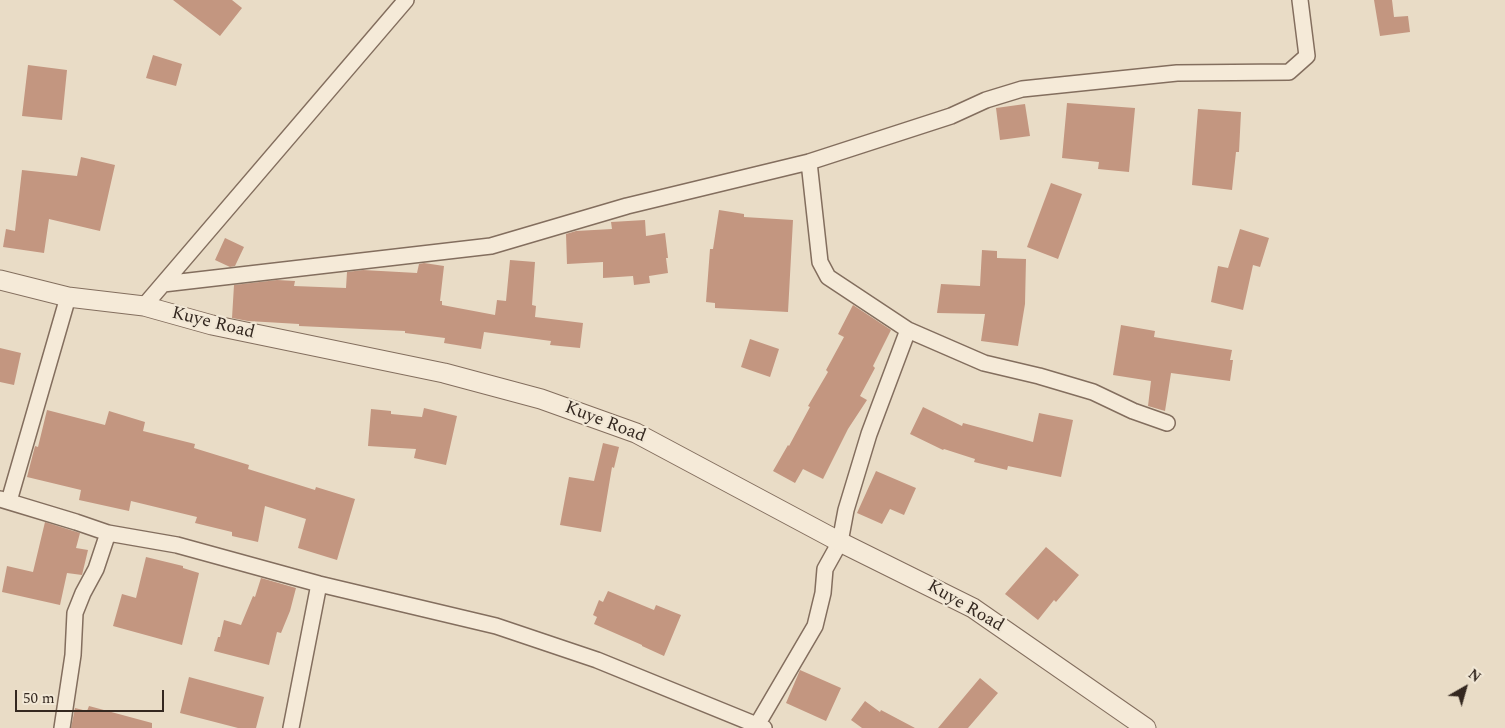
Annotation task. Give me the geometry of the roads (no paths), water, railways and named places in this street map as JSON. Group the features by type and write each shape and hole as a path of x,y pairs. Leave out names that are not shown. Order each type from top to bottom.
{"street":[{"path":"144,306 406,0"},
{"path":"163,284 491,246 626,206 809,162 951,116 986,100 1022,88 1176,73 1289,72 1307,56 1300,0"},
{"path":"809,162 820,262 828,277 908,330 984,363 1039,376 1093,392 1132,411 1167,422"},
{"name":"Kuye Road","path":"0,280 68,297 144,306 212,325 444,373 541,399 636,433 840,542 973,608 1146,728"},
{"path":"68,297 4,500 108,533 177,545 319,584 496,626 597,660 759,727 815,626 823,593 825,569 840,542 846,510 870,434 908,330"},
{"path":"62,728 73,655 75,613 82,593 96,569 108,533"},
{"path":"291,728 319,584"}]}
